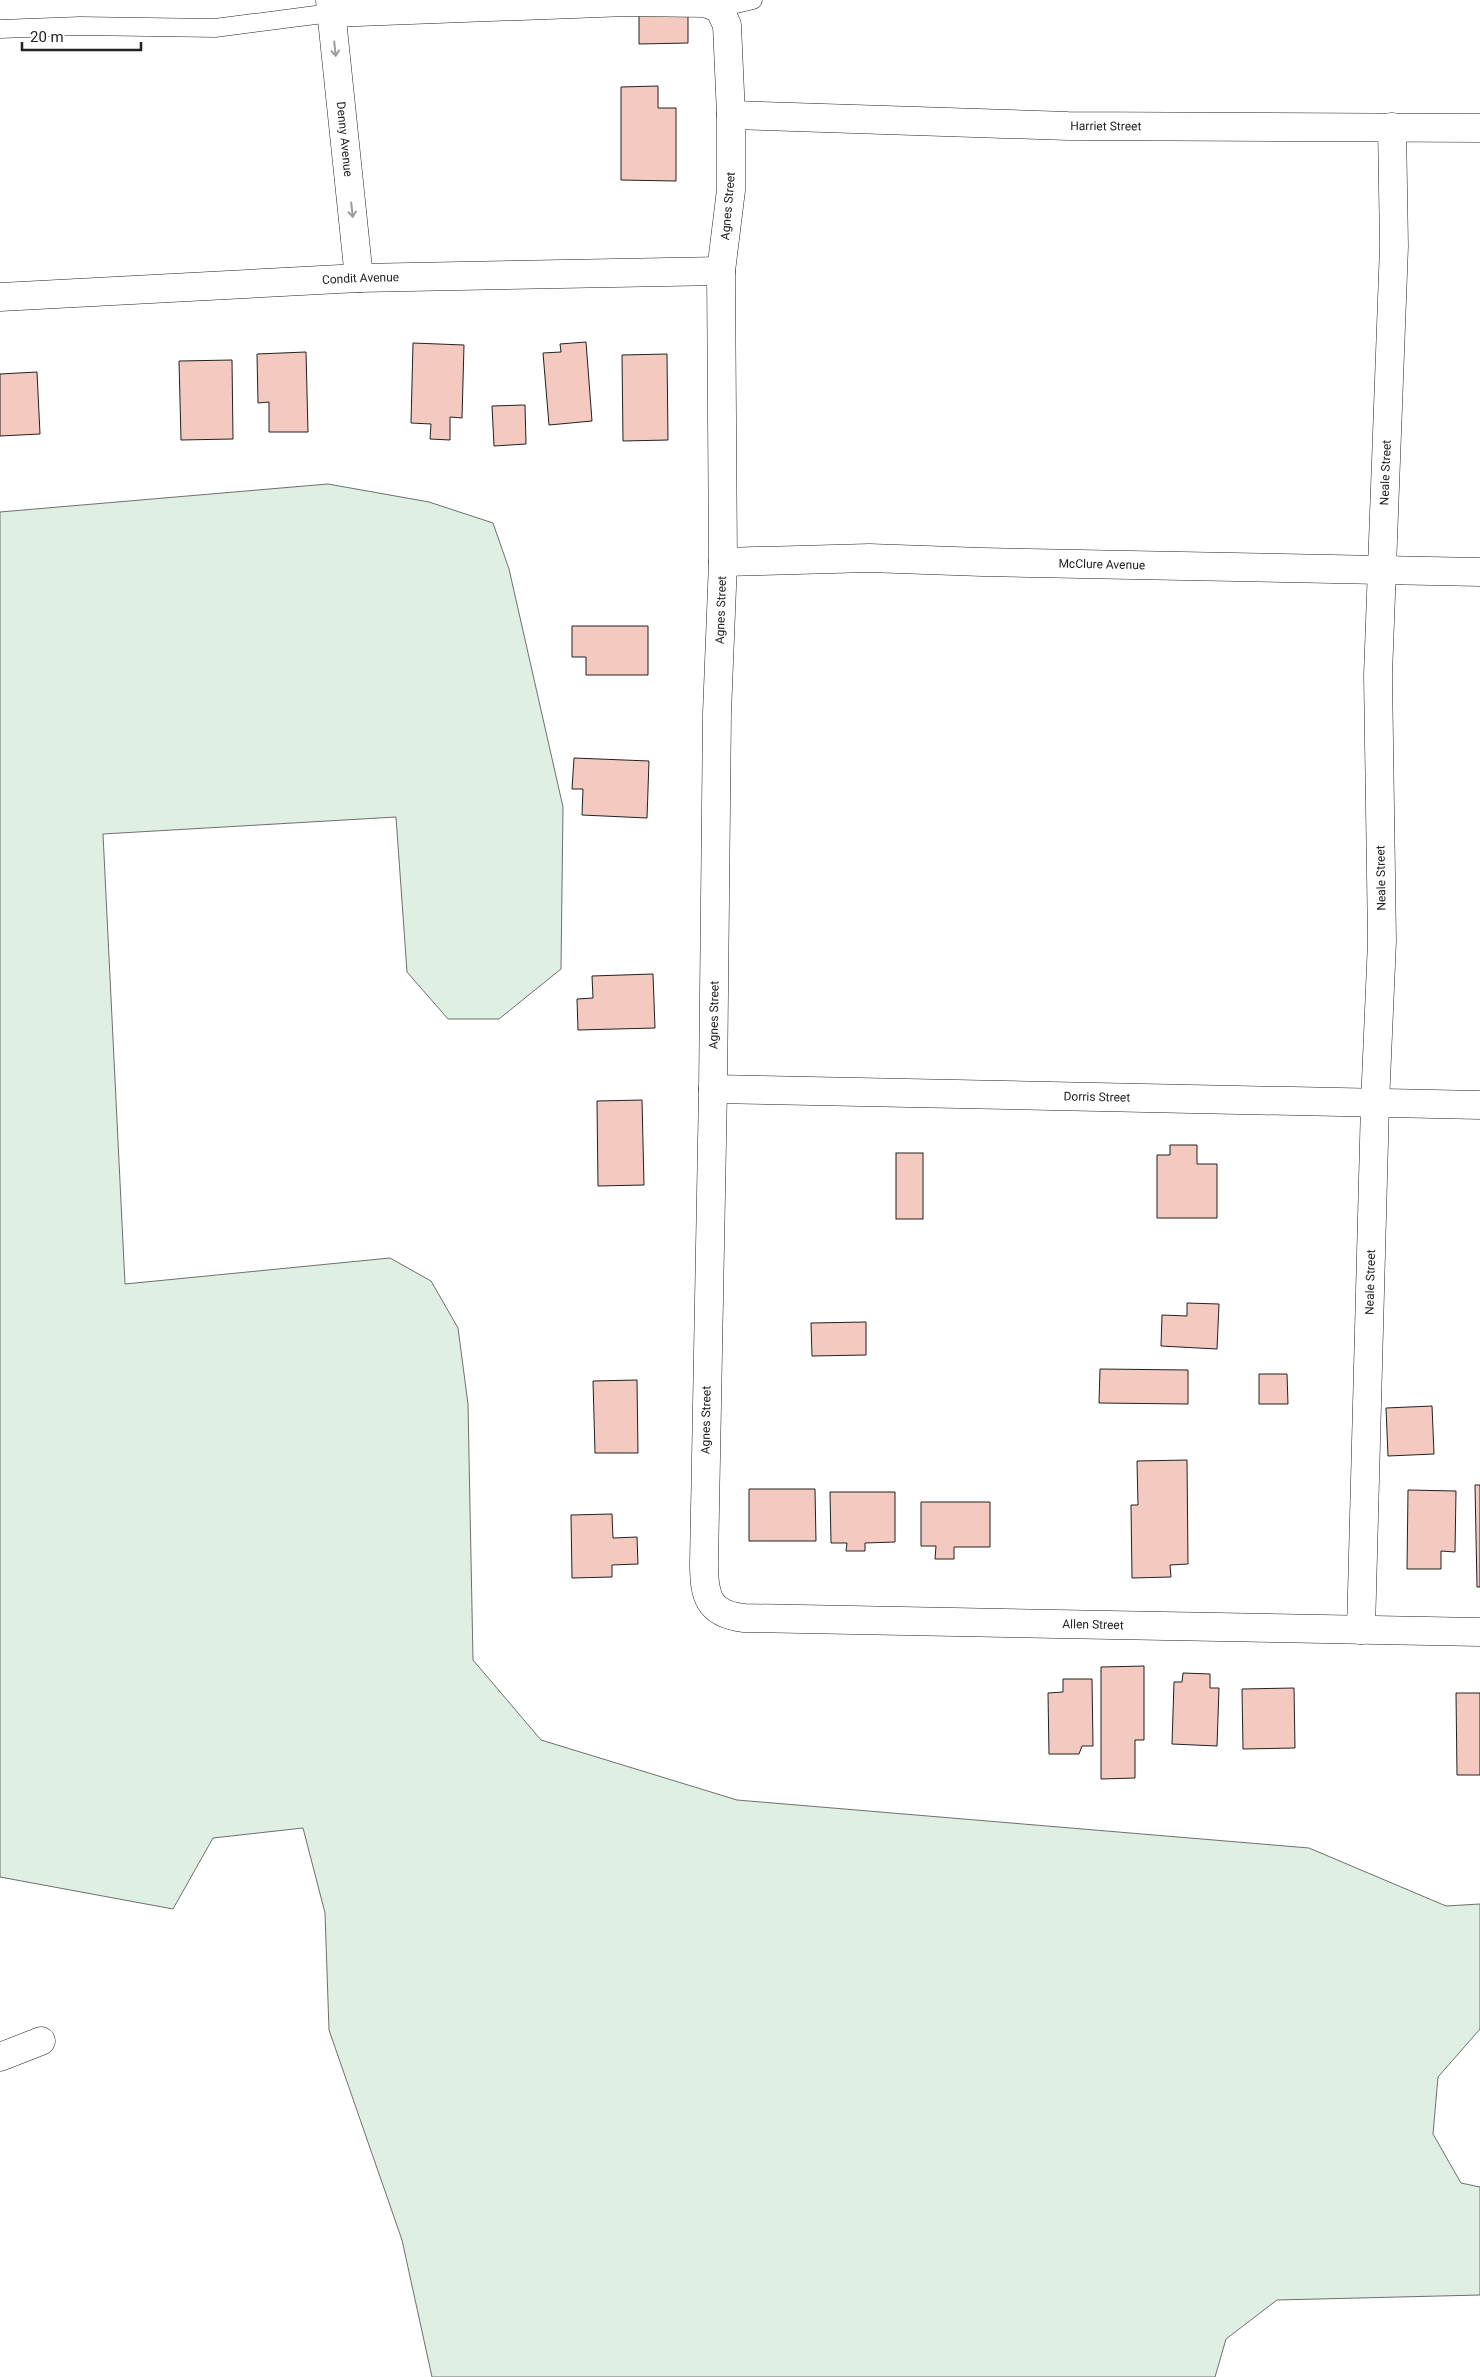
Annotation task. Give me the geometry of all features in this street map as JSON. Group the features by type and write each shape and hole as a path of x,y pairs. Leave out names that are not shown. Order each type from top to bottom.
{"street":[{"path":"330,7 627,2 705,3 719,8"},
{"name":"Denny Avenue","path":"330,7 359,278"},
{"name":"Agnes Street","path":"710,1604 704,1581 704,1563 713,1090 717,713 723,562 722,271 731,190 728,26 719,8"},
{"name":"Harriet Street","path":"731,115 1068,126 1480,128"},
{"name":"Neale Street","path":"1361,1630 1375,1104 1382,941 1378,675 1394,246 1392,127"},
{"name":"Condit Avenue","path":"0,297 359,278 722,271"},
{"name":"McClure Avenue","path":"723,562 869,558 1480,572"},
{"name":"Dorris Street","path":"713,1090 1480,1106"},
{"name":"Allen Street","path":"710,1604 719,1612 729,1616 744,1618 1480,1632"},
{"path":"0,2057 41,2041"}],"lane":[{"path":"719,8 753,0"},
{"path":"0,29 80,26 215,28 330,7"}],"green space":[{"path":"328,484 429,502 493,523 509,569 563,807 561,969 499,1019 448,1019 407,972 396,817 103,834 125,1284 390,1258 431,1281 458,1328 468,1404 473,1660 541,1740 737,1800 1309,1848 1446,1906 1480,1904 1480,2029 1438,2077 1433,2134 1461,2183 1480,2187 1480,2295 1277,2300 1226,2339 1215,2377 432,2377 402,2240 329,2030 325,1913 303,1828 213,1838 173,1909 0,1877 0,512"}],"building":[{"path":"639,10 688,11 688,43 639,44"},
{"path":"658,86 658,108 676,108 676,181 621,180 621,87"},
{"path":"586,342 592,421 549,425 543,353 561,352 560,344"},
{"path":"413,343 464,345 462,418 450,417 450,440 430,439 431,424 411,423"},
{"path":"306,352 308,432 269,432 269,402 258,403 257,354"},
{"path":"667,354 668,440 623,441 622,355"},
{"path":"232,360 233,439 181,440 179,361"},
{"path":"37,372 40,434 0,436 0,374"},
{"path":"525,405 526,444 494,446 492,406"},
{"path":"572,626 648,626 648,675 586,675 586,657 572,657"},
{"path":"574,758 649,761 647,818 582,815 583,789 572,789"},
{"path":"653,974 655,1028 578,1030 577,999 593,998 592,976"},
{"path":"642,1100 644,1185 598,1186 597,1101"},
{"path":"1170,1145 1197,1145 1197,1164 1217,1164 1217,1218 1157,1218 1157,1155 1170,1155"},
{"path":"896,1153 923,1153 923,1219 896,1219"},
{"path":"1187,1303 1219,1304 1217,1349 1161,1346 1162,1315 1187,1316"},
{"path":"866,1322 866,1355 812,1356 811,1323"},
{"path":"1100,1369 1188,1370 1188,1404 1099,1403"},
{"path":"1259,1374 1287,1374 1288,1404 1259,1404"},
{"path":"637,1380 638,1453 595,1453 593,1381"},
{"path":"1432,1406 1434,1454 1388,1456 1386,1408"},
{"path":"1187,1460 1188,1564 1170,1565 1171,1577 1132,1578 1131,1505 1138,1505 1137,1461"},
{"path":"1475,1485 1480,1485 1480,1587 1477,1587"},
{"path":"749,1489 815,1489 816,1541 749,1541"},
{"path":"1408,1490 1456,1491 1455,1552 1441,1551 1441,1569 1407,1569"},
{"path":"830,1492 895,1492 895,1542 865,1543 865,1551 846,1551 847,1543 831,1543"},
{"path":"921,1502 990,1502 990,1547 954,1547 954,1559 935,1559 936,1546 921,1546"},
{"path":"612,1514 613,1538 637,1537 638,1564 612,1565 612,1577 572,1578 571,1515"},
{"path":"1144,1666 1144,1740 1135,1740 1135,1778 1101,1779 1101,1667"},
{"path":"1183,1673 1210,1674 1210,1688 1219,1688 1217,1746 1172,1744 1174,1682 1182,1682"},
{"path":"1063,1679 1092,1679 1093,1746 1082,1746 1079,1754 1049,1754 1048,1693 1063,1692"},
{"path":"1294,1688 1295,1748 1243,1749 1242,1689"},
{"path":"1456,1693 1480,1693 1480,1775 1457,1775"}]}
